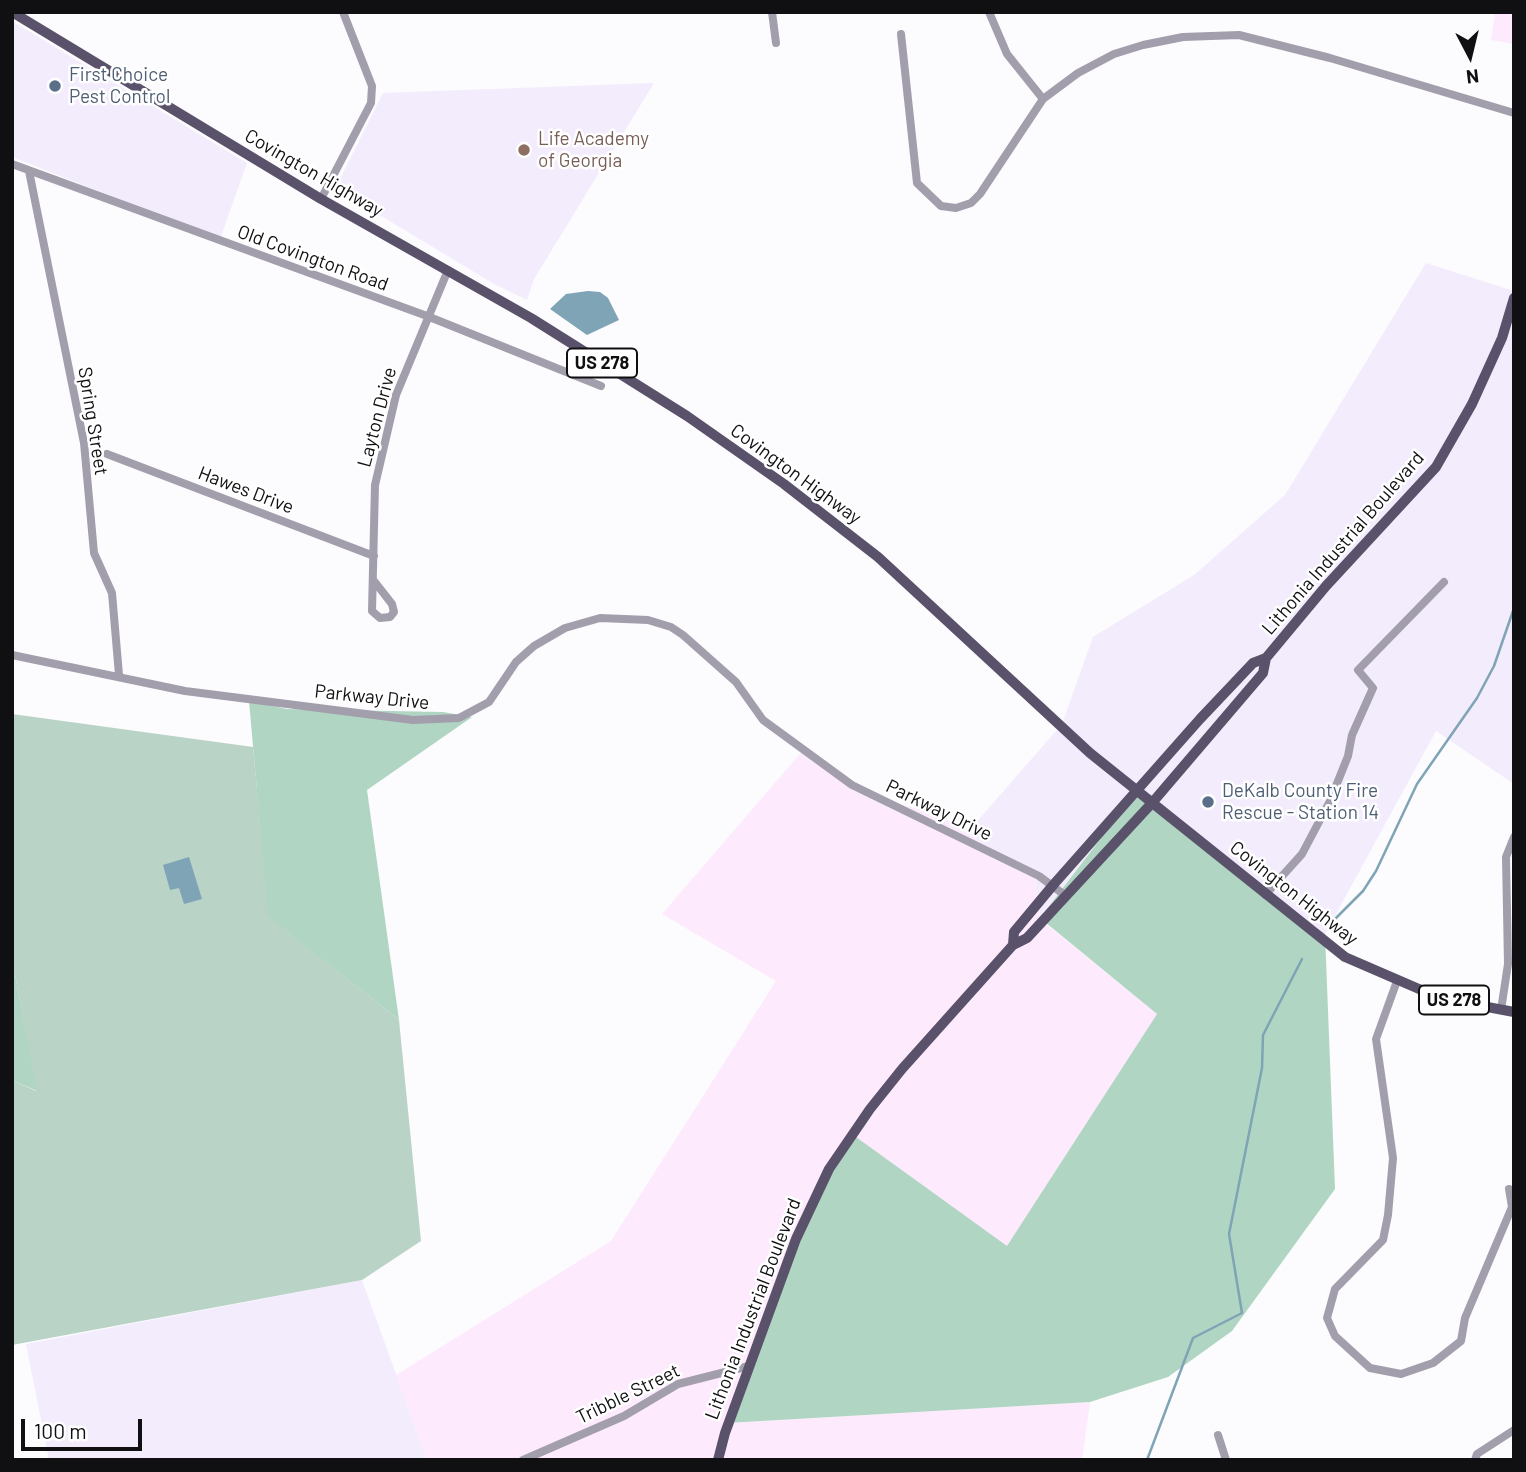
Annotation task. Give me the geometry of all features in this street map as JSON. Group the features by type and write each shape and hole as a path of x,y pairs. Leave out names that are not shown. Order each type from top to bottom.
{"main road":[{"name":"Covington Highway","path":"12,12 321,199 448,270 687,416 812,503 878,557 1083,747 1345,957 1397,981 1442,997 1514,1012"},
{"name":"Lithonia Industrial Boulevard","path":"718,1460 797,1235 829,1169 886,1089 1013,945 1027,938 1152,803 1263,673 1266,658 1326,586 1436,467 1477,393 1502,338 1514,298"},
{"name":"Lithonia Industrial Boulevard","path":"1013,945 1014,932 1054,884 1253,663 1266,658"}],"street":[{"path":"321,199 371,103 372,86 343,12"},
{"path":"772,12 776,43"},
{"path":"989,12 1007,54 1043,99"},
{"path":"901,34 917,183 941,206 956,208 971,203 980,194 1043,99 1078,73 1124,51 1183,37 1239,35 1329,58 1514,113"},
{"name":"Old Covington Road","path":"12,164 427,316 601,386"},
{"name":"Spring Street","path":"29,171 84,443 94,553 112,593 119,675"},
{"name":"Layton Drive","path":"374,581 375,485 396,395 448,270"},
{"name":"Hawes Drive","path":"107,454 374,556"},
{"path":"1265,895 1302,854 1330,802 1373,688 1358,670 1444,582"},
{"name":"Parkway Drive","path":"12,654 185,691 413,720 459,718 489,702 516,662 555,633 600,618 648,620 671,627 683,635 736,682 762,720 852,785 1054,884 1066,896"},
{"path":"1501,1010 1508,964 1506,865 1514,837"},
{"path":"1397,981 1376,1039 1393,1158 1388,1215 1383,1240 1335,1289 1327,1318 1335,1336 1370,1368 1401,1374 1433,1363 1461,1342 1465,1318 1512,1207 1509,1189"},
{"name":"Tribble Street","path":"523,1460 624,1416 678,1384 749,1366"},
{"path":"1475,1460 1476,1454 1514,1430"},
{"path":"1218,1435 1226,1460"}],"shaded area":[{"path":"1495,12 1514,12 1514,44 1491,40"},
{"path":"12,21 247,163 220,239 12,157"},
{"path":"654,83 534,279 527,300 494,284 348,196 341,186 340,179 383,93"},
{"path":"1426,263 1514,291 1514,784 1436,731 1325,934 1241,876 1137,791 1040,918 1035,878 967,833 1062,724 1093,637 1194,575 1285,495"},
{"path":"805,748 880,801 935,812 1035,878 1040,919 1157,1014 1007,1247 857,1138 728,1423 1090,1402 1082,1460 427,1460 396,1375 611,1241 776,981 662,914"},
{"path":"362,1280 427,1460 49,1460 26,1344"}],"green space":[{"path":"249,701 287,709 443,712 472,717 367,790 399,1020 268,916"},
{"path":"12,714 253,747 269,916 399,1020 421,1241 362,1280 12,1345 12,1080 36,1091 15,974 12,974"},
{"path":"1137,791 1241,876 1325,934 1335,1189 1232,1331 1168,1377 1090,1402 727,1423 802,1217 856,1137 1007,1246 1157,1014 1040,918"},
{"path":"12,974 15,974 37,1091 12,1080"}],"water":[{"path":"600,292 608,298 619,320 587,335 550,309 566,294"},
{"path":"189,857 202,899 184,904 179,888 170,890 163,865"}],"waterway":[{"path":"1331,923 1363,891 1376,871 1417,784 1477,698 1494,666 1514,608"},
{"path":"1147,1460 1193,1338 1242,1313 1229,1234 1262,1068 1263,1035 1302,959"}],"place":[{"name":"First Choice Pest Control","path":"55,86"},
{"name":"Life Academy of Georgia","path":"524,150"},
{"name":"DeKalb County Fire Rescue - Station 14","path":"1208,802"}]}
